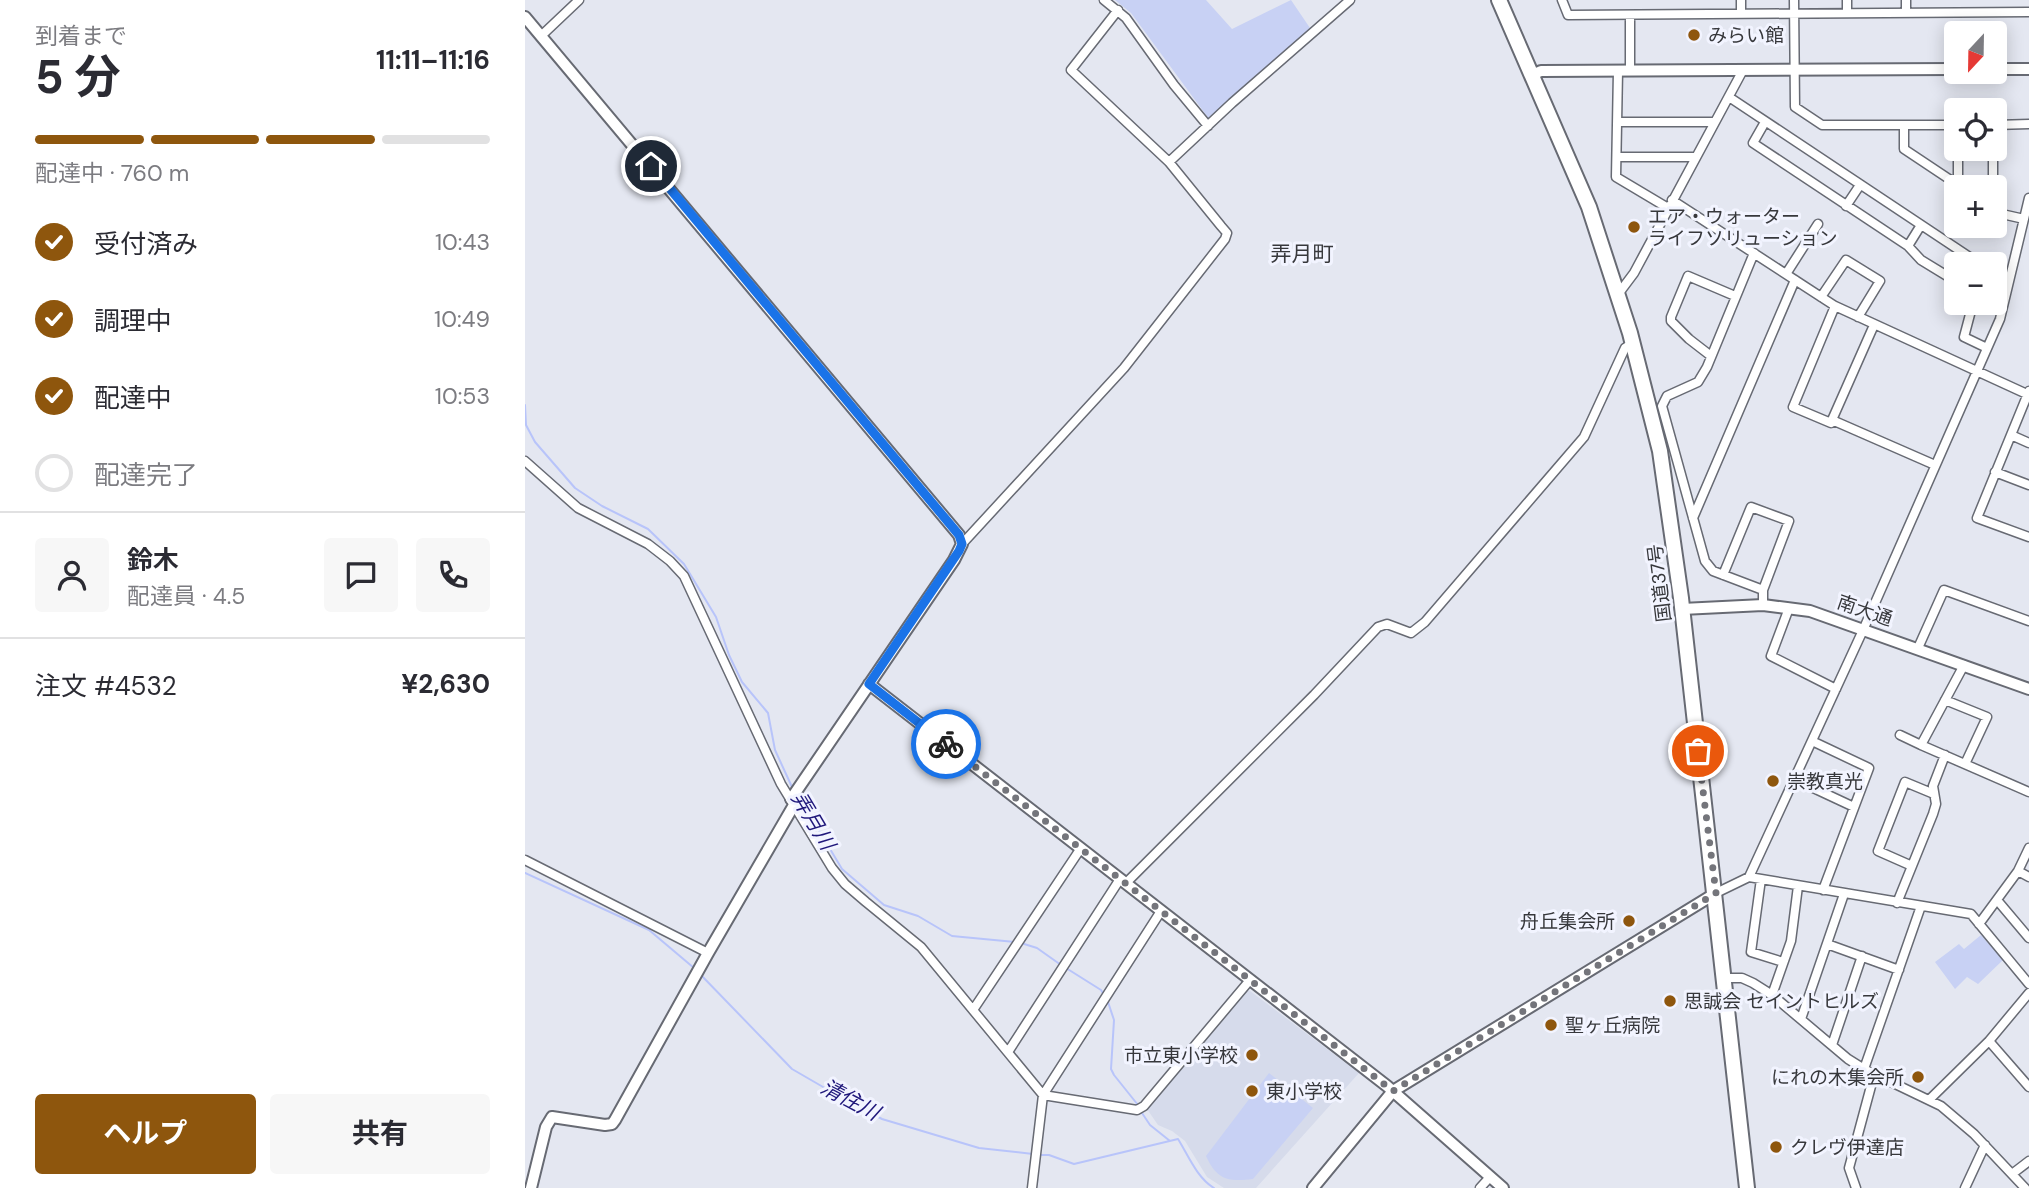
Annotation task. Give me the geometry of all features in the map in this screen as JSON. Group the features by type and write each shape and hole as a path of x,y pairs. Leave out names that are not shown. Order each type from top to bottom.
{"highway":[{"name":"国道37号","path":"1499,0 1589,207 1619,293 1660,451 1675,544 1747,1188"}],"street":[{"path":"541,36 579,0"},
{"path":"1105,0 1118,10 1208,126"},
{"path":"1168,162 1350,0"},
{"path":"1562,0 1568,15 2029,12"},
{"path":"1741,0 1741,14"},
{"path":"1794,0 1795,107 1822,125 1944,125"},
{"path":"1847,0 1847,13"},
{"path":"1906,0 1906,13"},
{"path":"531,1188 547,1127 552,1118 604,1125 612,1124 615,1120 793,802 962,544 1124,368 1221,247 1227,233 1168,162 1071,70 1118,10"},
{"path":"1630,16 1630,71"},
{"path":"525,17 955,528 962,544"},
{"path":"1532,75 1541,71 1944,69"},
{"path":"2007,69 2029,69"},
{"path":"1619,293 1634,273 1743,70"},
{"path":"1618,71 1616,177 1668,208"},
{"path":"1728,97 1962,252"},
{"path":"1618,122 1715,122"},
{"path":"1765,122 1753,143 1908,246 1921,260 1944,274"},
{"path":"2007,125 2029,124"},
{"path":"1904,125 1904,149 1944,176"},
{"path":"1617,157 1696,157"},
{"path":"1846,206 1860,185"},
{"path":"1749,877 1864,628 2000,319 2029,198"},
{"path":"1672,200 1835,306 1976,372 2029,393 1977,518 2029,537"},
{"path":"2007,215 2024,219"},
{"path":"1786,274 1818,224"},
{"path":"1908,246 1921,225"},
{"path":"1754,253 1698,382 1667,396 1663,406 1705,561 1713,571 1763,590"},
{"path":"1821,297 1846,260 1880,281 1858,317"},
{"path":"1711,356 1671,321 1688,276 1735,296"},
{"path":"1693,518 1795,280"},
{"path":"1835,306 1793,407 1831,423 1874,325"},
{"path":"1970,315 1964,337 1987,348"},
{"path":"1007,1052 1123,881 1314,695 1377,627 1387,624 1411,633 1425,622 1584,437 1625,348 1633,343"},
{"path":"1832,420 1935,465"},
{"path":"2011,435 2029,443"},
{"path":"525,461 578,508 648,544 684,576 781,784 832,868 845,884 921,947 1043,1095 1137,1110 1144,1106 1250,980"},
{"path":"1995,471 2029,485"},
{"path":"1723,575 1751,507 1790,521 1763,590 1763,605"},
{"path":"1919,648 1944,590 2029,621"},
{"name":"南大通","path":"1682,609 1763,605 1810,611 1864,628 2029,689"},
{"path":"1789,608 1771,656 1836,688"},
{"path":"1921,745 1964,665"},
{"path":"869,684 1393,1091 1503,1188"},
{"path":"1945,700 1987,717 1965,764"},
{"path":"1900,736 2029,792"},
{"path":"1812,741 1868,768 1823,890"},
{"path":"1897,903 1933,814 1933,786 1945,755"},
{"path":"1794,779 1854,807"},
{"path":"1912,866 1878,850 1906,782 1934,794"},
{"path":"1979,924 2018,871 2029,848"},
{"path":"973,1010 1081,849"},
{"path":"525,860 708,953"},
{"path":"2018,871 2029,877"},
{"path":"1313,1188 1393,1091 1716,893 1749,877 1971,914 2029,984"},
{"path":"1761,879 1751,952 1783,962"},
{"path":"1772,995 1791,941 1798,886"},
{"path":"1801,1019 1845,894"},
{"path":"1997,900 2029,938"},
{"path":"1864,1069 1921,906"},
{"path":"1032,1188 1043,1095 1161,911"},
{"path":"1827,944 1899,970"},
{"path":"1832,1045 1862,956"},
{"path":"1723,978 1742,978 1772,995 1864,1069 1930,1100 1954,1115 2025,1188"},
{"path":"1930,1100 1989,1041 2029,993"},
{"path":"1989,1041 2029,1087"},
{"path":"1856,1188 1849,1168 1874,1075"},
{"path":"1965,1188 1985,1145"},
{"path":"2012,1174 2029,1160"},
{"path":"1480,1188 1490,1177"}],"shaded area":[{"path":"1115,0 1206,0 1232,29 1291,0 1310,28 1209,119 1131,13"},
{"path":"1981,935 2003,960 1978,984 1967,977 1955,989 1935,962 1959,944 1964,949"},
{"name":"東小学校","path":"1244,990 1250,991 1359,1073 1256,1188 1224,1188 1207,1177 1185,1141 1158,1125 1147,1109"},
{"path":"1269,1073 1313,1108 1253,1179 1224,1178 1214,1170 1206,1156"}],"waterway":[{"name":"弄月川","path":"525,405 526,425 535,442 575,488 602,506 648,529 684,564 716,617 742,682 768,713 775,750 792,787"},
{"name":"弄月川","path":"799,797 842,869 884,905 918,916 952,936 1015,942"},
{"name":"清住川","path":"525,873 649,930 694,968"},
{"name":"弄月川","path":"1021,943 1037,948 1061,965"},
{"name":"弄月川","path":"1066,968 1101,990 1104,995"},
{"name":"清住川","path":"700,974 792,1069 830,1091 882,1119 979,1148 1033,1154"},
{"name":"弄月川","path":"1107,999 1114,1020 1111,1069 1138,1105"},
{"name":"弄月川","path":"1140,1110 1150,1125 1170,1141"},
{"name":"清住川","path":"1038,1155 1049,1155 1074,1164 1178,1139 1198,1172 1214,1188"}],"way so far":[{"path":"946,744 1393,1091 1716,893 1698,751"}],"place":[{"name":"みらい館","path":"1694,35"},
{"name":"エア・ウォーター ライフソリューション","path":"1634,227"},
{"name":"崇教真光","path":"1773,781"},
{"name":"舟丘集会所","path":"1629,921"},
{"name":"思誠会 セイントヒルズ","path":"1670,1001"},
{"name":"聖ヶ丘病院","path":"1551,1025"},
{"name":"市立東小学校","path":"1252,1055"},
{"name":"にれの木集会所","path":"1918,1077"},
{"name":"東小学校","path":"1252,1091"},
{"name":"クレヴ伊達店","path":"1776,1147"}],"district":[{"name":"弄月町","path":"1302,254"}],"route":[{"path":"651,166 959,535 962,544 959,551 869,684 946,744"}]}
